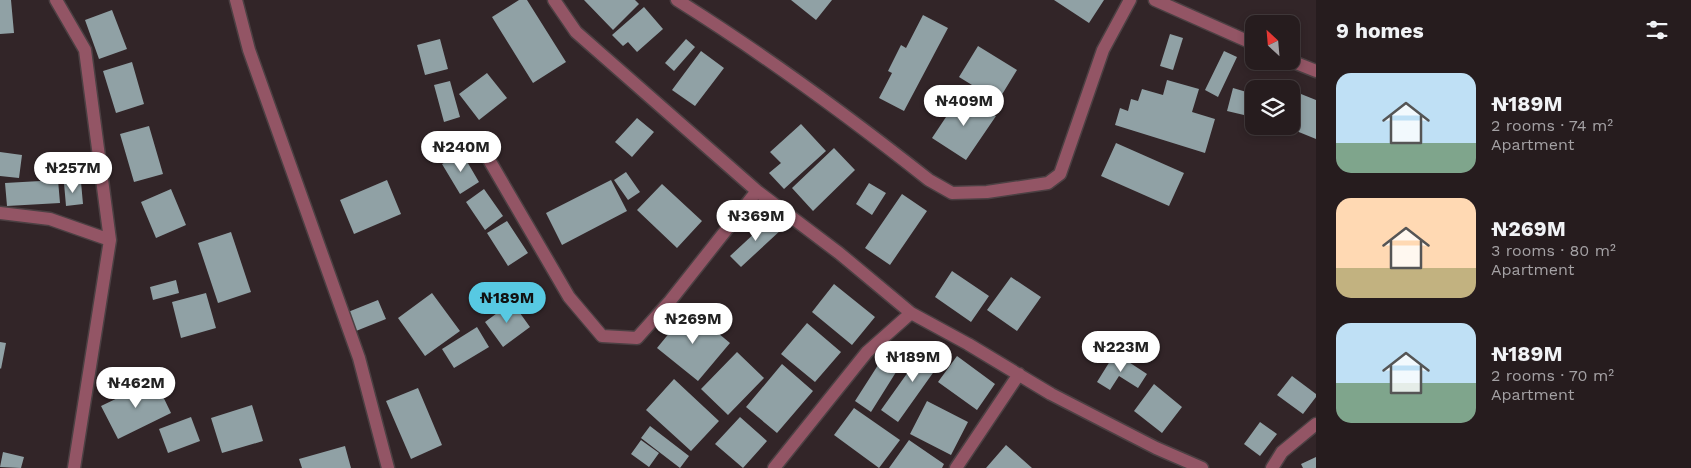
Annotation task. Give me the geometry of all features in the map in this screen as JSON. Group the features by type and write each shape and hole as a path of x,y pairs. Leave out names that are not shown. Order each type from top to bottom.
{"street":[{"path":"56,0 85,50 110,240 74,468"},
{"path":"236,0 249,50 359,358 388,468"},
{"path":"554,0 576,32 757,191 839,253 911,313 968,344 1051,394 1156,448 1202,468"},
{"path":"677,0 752,48 929,180 952,193 987,192 1048,183 1060,174 1103,50 1130,0"},
{"path":"1155,0 1245,40"},
{"path":"1300,65 1316,71"},
{"path":"480,146 569,297 602,336 637,338 670,301 757,191"},
{"path":"0,212 50,219 110,240"},
{"path":"774,468 867,352 911,313"},
{"path":"956,468 1019,374"},
{"path":"1272,468 1282,452 1316,424"}],"building":[{"path":"0,0 11,0 14,33 0,34"},
{"path":"519,0 527,0 566,62 533,83 492,17"},
{"path":"584,0 635,0 639,4 613,30"},
{"path":"791,0 832,0 816,20"},
{"path":"1054,0 1104,0 1089,23"},
{"path":"644,7 663,29 637,52 628,42 623,46 612,35"},
{"path":"112,10 127,49 99,59 85,20"},
{"path":"923,15 948,28 904,111 879,98 892,73 888,71 901,45 906,48"},
{"path":"1170,34 1183,38 1173,70 1160,66"},
{"path":"440,39 448,69 425,75 417,45"},
{"path":"686,39 695,47 674,71 665,63"},
{"path":"978,46 1017,70 998,101 959,77"},
{"path":"701,51 724,68 695,106 672,90"},
{"path":"1224,51 1237,57 1218,97 1205,90"},
{"path":"132,62 144,104 116,113 103,71"},
{"path":"487,73 507,98 479,120 459,94"},
{"path":"1167,80 1199,89 1192,112 1215,119 1205,153 1115,125 1120,108 1128,111 1131,99 1138,101 1142,89 1163,95"},
{"path":"450,81 460,117 444,122 434,85"},
{"path":"1233,88 1245,92 1244,115 1227,111"},
{"path":"962,93 996,116 966,160 932,138"},
{"path":"1300,94 1316,100 1316,139 1300,132"},
{"path":"637,118 654,132 632,157 615,142"},
{"path":"801,124 826,151 784,189 769,173 781,163 770,152"},
{"path":"149,126 163,174 134,182 120,134"},
{"path":"1116,143 1184,173 1169,206 1101,176"},
{"path":"834,148 855,170 813,211 792,188"},
{"path":"0,152 22,155 19,178 0,176"},
{"path":"462,153 479,182 460,194 442,164"},
{"path":"626,172 640,192 628,200 614,180"},
{"path":"58,180 60,203 7,206 5,183"},
{"path":"387,180 401,214 354,234 340,200"},
{"path":"611,180 627,211 562,245 546,213"},
{"path":"81,182 83,204 66,206 64,183"},
{"path":"869,183 886,193 872,215 856,204"},
{"path":"662,184 702,221 677,248 637,210"},
{"path":"171,189 186,225 156,238 141,202"},
{"path":"484,189 503,216 485,230 466,202"},
{"path":"902,194 927,211 890,265 865,248"},
{"path":"771,218 782,229 741,267 730,256"},
{"path":"507,221 528,253 508,266 487,233"},
{"path":"231,232 251,292 218,303 198,243"},
{"path":"952,271 989,296 971,322 935,297"},
{"path":"1011,277 1041,297 1017,331 987,310"},
{"path":"176,280 179,293 153,300 150,287"},
{"path":"834,284 875,317 852,345 812,312"},
{"path":"206,293 216,328 181,338 172,302"},
{"path":"432,293 460,331 425,356 398,318"},
{"path":"378,300 386,319 356,331 348,312"},
{"path":"512,302 530,327 503,347 485,322"},
{"path":"689,309 730,343 698,381 657,348"},
{"path":"807,323 841,352 815,382 781,354"},
{"path":"477,327 489,347 454,368 442,349"},
{"path":"0,342 6,343 1,369 0,368"},
{"path":"928,344 945,356 898,422 881,410"},
{"path":"887,351 903,361 871,412 855,401"},
{"path":"737,352 764,378 728,415 701,389"},
{"path":"1115,353 1147,374 1138,388 1119,376 1110,390 1097,382"},
{"path":"957,356 995,384 977,410 938,382"},
{"path":"782,364 813,391 777,433 746,407"},
{"path":"1292,376 1316,394 1316,397 1303,414 1277,395"},
{"path":"674,379 719,421 691,451 646,410"},
{"path":"155,380 171,413 118,439 101,406"},
{"path":"1154,384 1182,407 1162,433 1134,411"},
{"path":"418,388 442,445 411,459 386,401"},
{"path":"927,401 968,422 951,455 910,434"},
{"path":"252,405 263,441 222,453 211,418"},
{"path":"854,408 900,440 879,468 834,435"},
{"path":"191,417 200,441 168,453 159,429"},
{"path":"740,417 767,441 743,468 715,444"},
{"path":"1260,422 1277,434 1260,456 1244,444"},
{"path":"650,426 689,456 680,468 641,438"},
{"path":"641,440 659,453 649,467 631,454"},
{"path":"909,440 944,464 942,468 889,468"},
{"path":"1006,445 1032,468 986,468"},
{"path":"345,446 351,468 302,468 299,459"},
{"path":"3,452 24,457 21,468 0,467"},
{"path":"1316,457 1316,468 1303,468 1301,464"}]}
